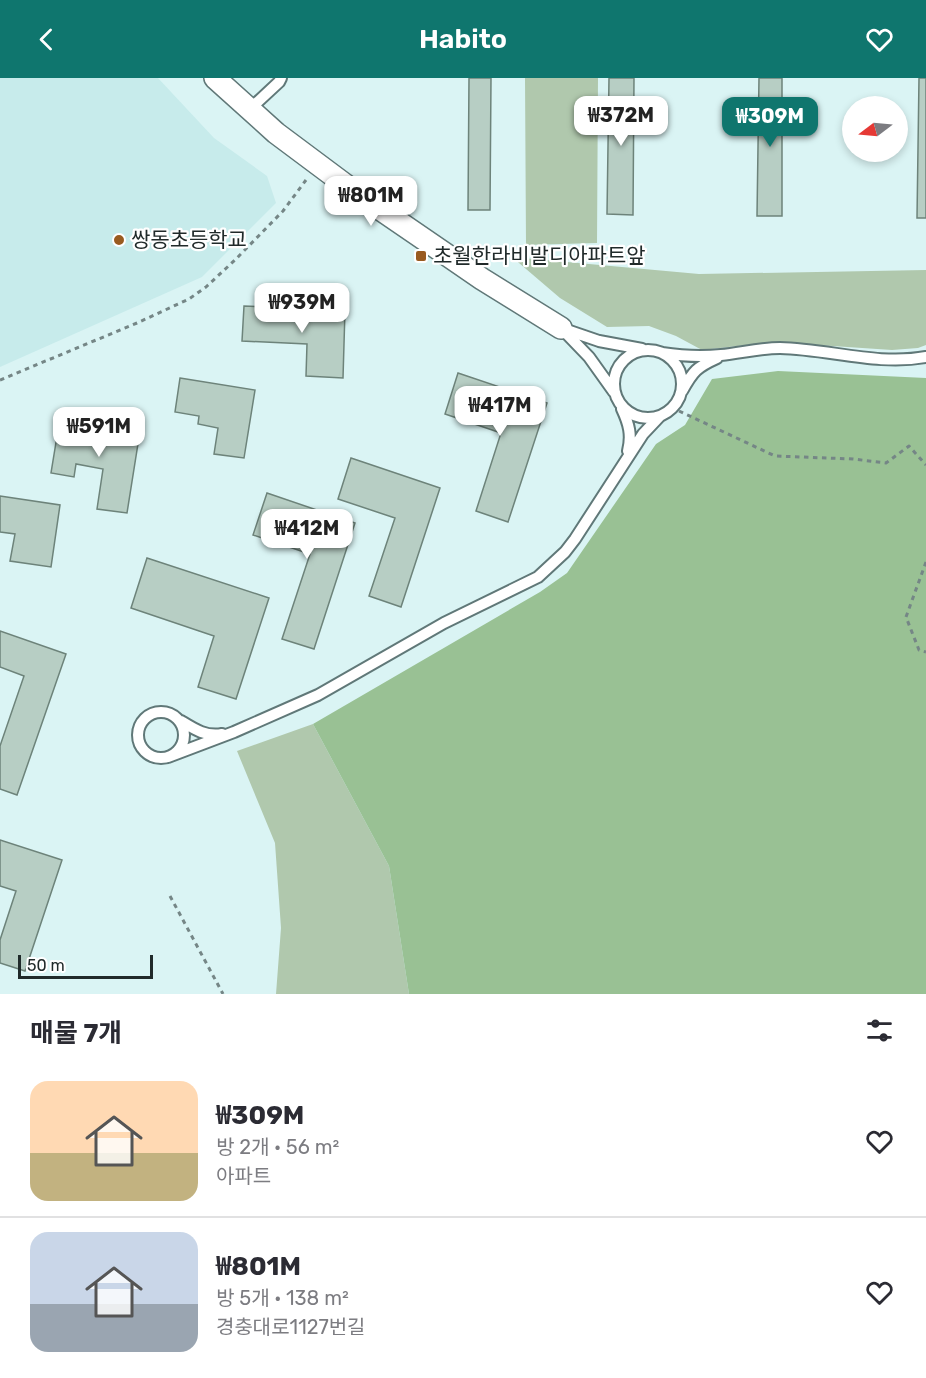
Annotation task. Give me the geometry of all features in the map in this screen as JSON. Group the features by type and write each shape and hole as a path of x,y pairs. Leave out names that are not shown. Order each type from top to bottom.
{"street":[{"path":"215,78 276,133 318,165 473,273 561,328"}],"lane":[{"path":"250,109 281,78"},
{"path":"561,328 614,345 696,357 782,348 892,359 911,360 926,357"},
{"path":"561,328 589,357 627,412 649,419 670,411 678,402 695,370 702,364 724,355"},
{"path":"622,465 631,439 628,421 617,398 614,382 616,371 622,362 630,355 640,351 657,352 671,359 678,368 682,379 682,391"},
{"path":"234,732 214,735 204,733 173,715 158,712 144,719 138,734 143,748 148,753 154,757 168,757 234,732 318,695 444,623 538,577 576,539 643,434 660,416"},
{"path":"168,757 175,754 183,742 183,727 179,720"}],"path":[{"path":"0,380 189,299 214,280 283,211 318,165"},
{"path":"679,411 775,456 853,459 886,463 909,447 926,465"},
{"path":"926,562 906,616 919,650 926,652"},
{"path":"170,896 224,994"}],"shaded area":[{"name":"쌍동초등학교","path":"0,78 158,78 214,138 267,176 276,203 202,277 0,367"}],"green space":[{"path":"525,78 598,78 597,243 526,245"},
{"path":"512,257 699,274 926,270 926,345 918,348 892,350 773,342 702,350 676,336 649,326 607,327 560,298"},
{"path":"778,371 926,378 926,994 409,994 389,866 313,724 540,592 567,573 656,444 685,425 712,379"},
{"path":"313,724 389,866 409,994 276,994 281,928 275,843 237,751"}],"building":[{"path":"469,78 491,78 490,210 468,210"},
{"path":"609,78 634,78 633,215 607,214"},
{"path":"759,78 782,78 782,216 757,216"},
{"path":"919,78 926,78 926,218 917,218"},
{"path":"244,306 345,310 343,378 306,376 307,344 242,341"},
{"path":"458,373 547,403 508,522 476,511 501,433 445,414"},
{"path":"180,378 255,390 244,458 214,454 218,428 198,424 199,416 175,412"},
{"path":"60,418 140,431 127,513 97,509 103,469 76,464 74,477 51,473"},
{"path":"351,458 440,488 401,607 369,596 395,518 338,499"},
{"path":"267,493 355,523 314,649 282,639 310,554 253,535"},
{"path":"0,496 60,505 51,567 10,561 15,534 0,532"},
{"path":"147,558 269,598 236,699 198,687 214,636 131,608"},
{"path":"0,631 66,654 17,795 0,789 0,746 24,676 0,667"},
{"path":"0,840 62,860 25,971 0,963 0,940 16,891 0,886"}],"place":[{"name":"쌍동초등학교","path":"119,240"},
{"name":"초월한라비발디아파트앞","path":"421,256"}]}
